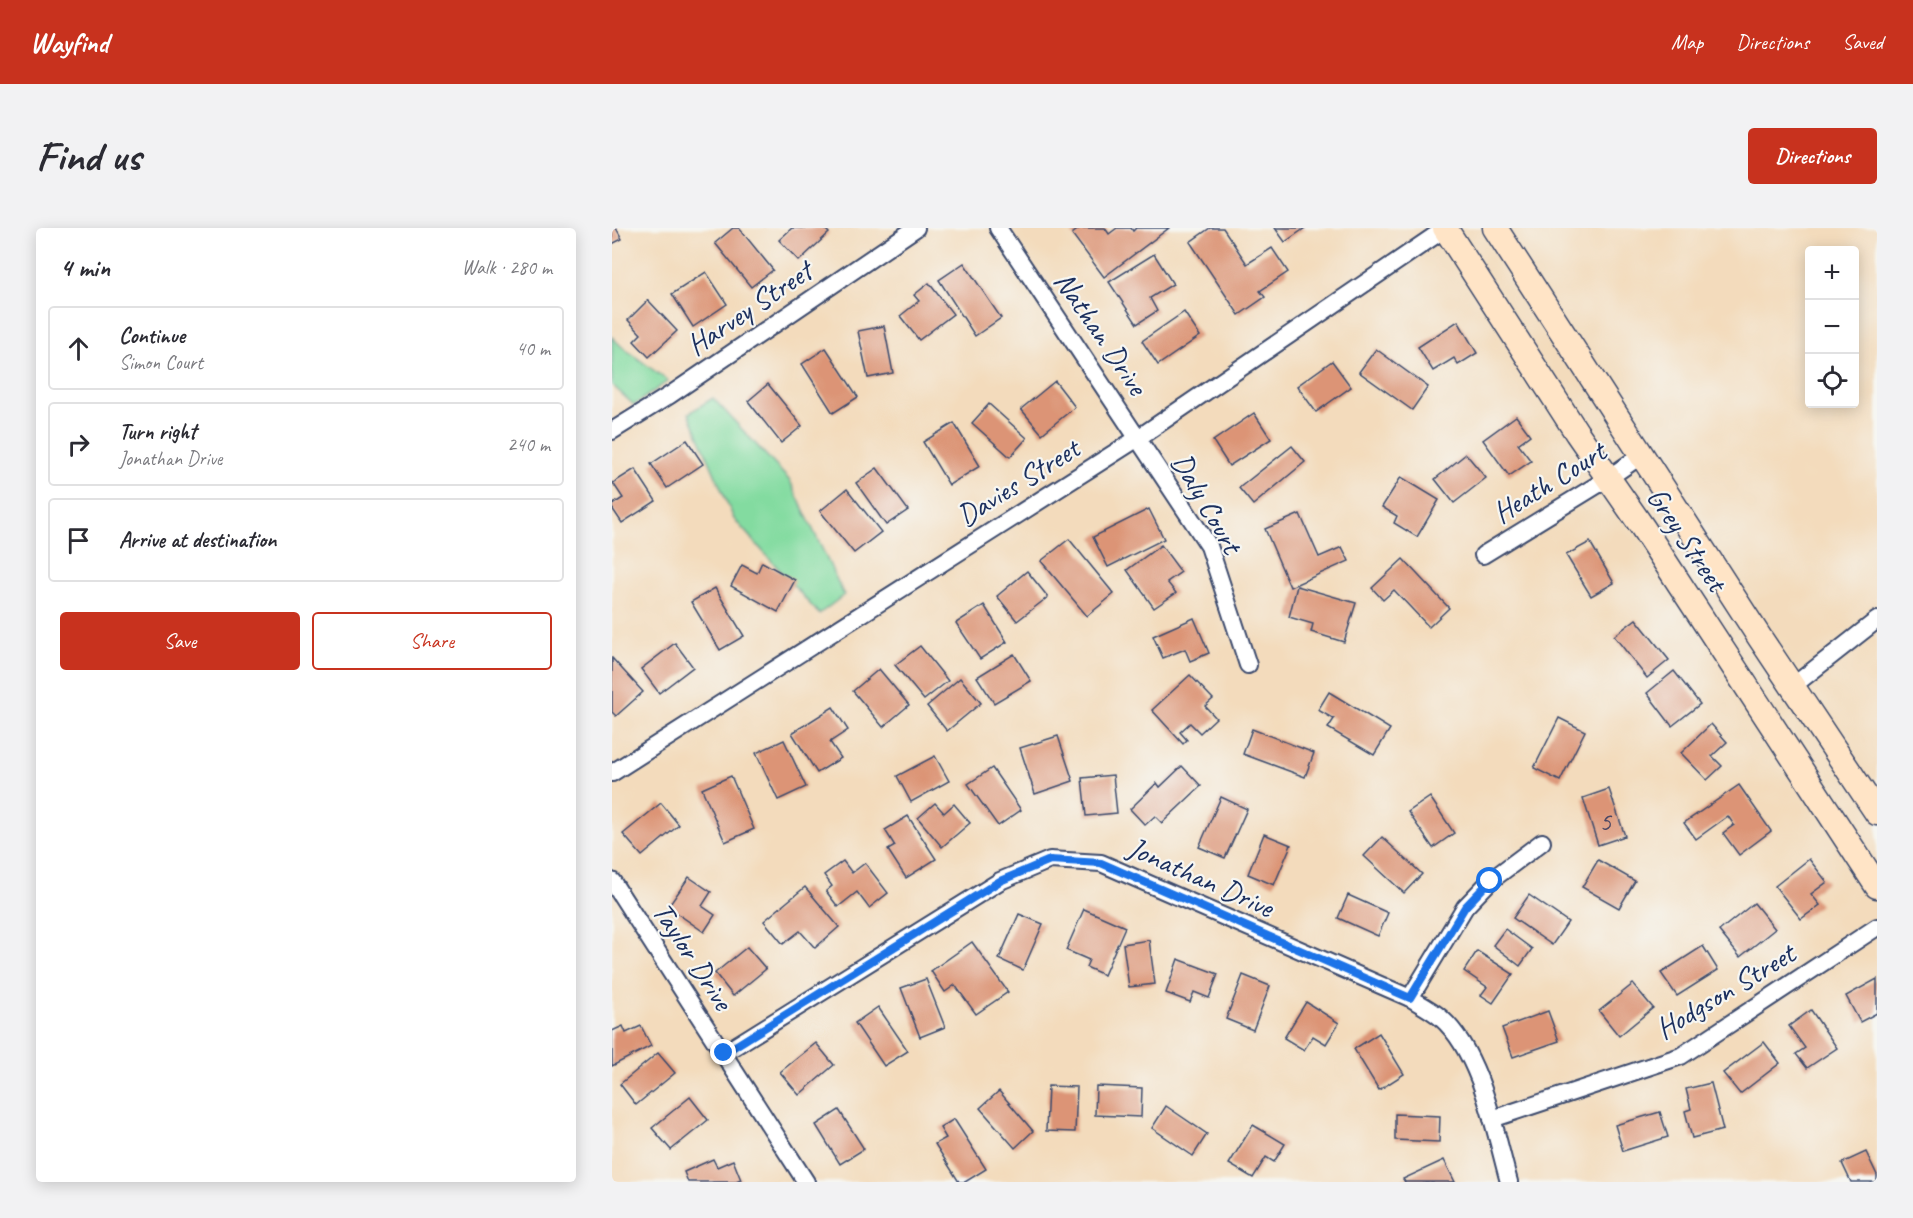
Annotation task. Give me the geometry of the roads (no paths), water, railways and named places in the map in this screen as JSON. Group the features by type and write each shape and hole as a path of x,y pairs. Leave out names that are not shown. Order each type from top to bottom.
{"street":[{"name":"Harvey Street","path":"612,431 670,395 916,228"},
{"name":"Nathan Drive","path":"998,228 1138,438"},
{"name":"Davies Street","path":"612,773 1138,438 1445,228"},
{"name":"Grey Street","path":"1445,228 1607,479 1643,528 1761,705 1877,886"},
{"name":"Grey Street","path":"1495,228 1760,638 1877,813"},
{"name":"Daly Court","path":"1138,438 1209,546 1248,665"},
{"name":"Heath Court","path":"1484,555 1643,454"},
{"path":"1761,705 1793,686 1877,620"},
{"path":"1410,998 1465,907 1490,881 1542,842"},
{"name":"Jonathan Drive","path":"724,1053 1000,881 1050,860 1101,863 1410,998 1440,1017 1456,1034 1471,1057 1492,1119 1509,1182"},
{"name":"Taylor Drive","path":"612,881 806,1182"},
{"name":"Hodgson Street","path":"1492,1119 1680,1056 1877,927"}]}
